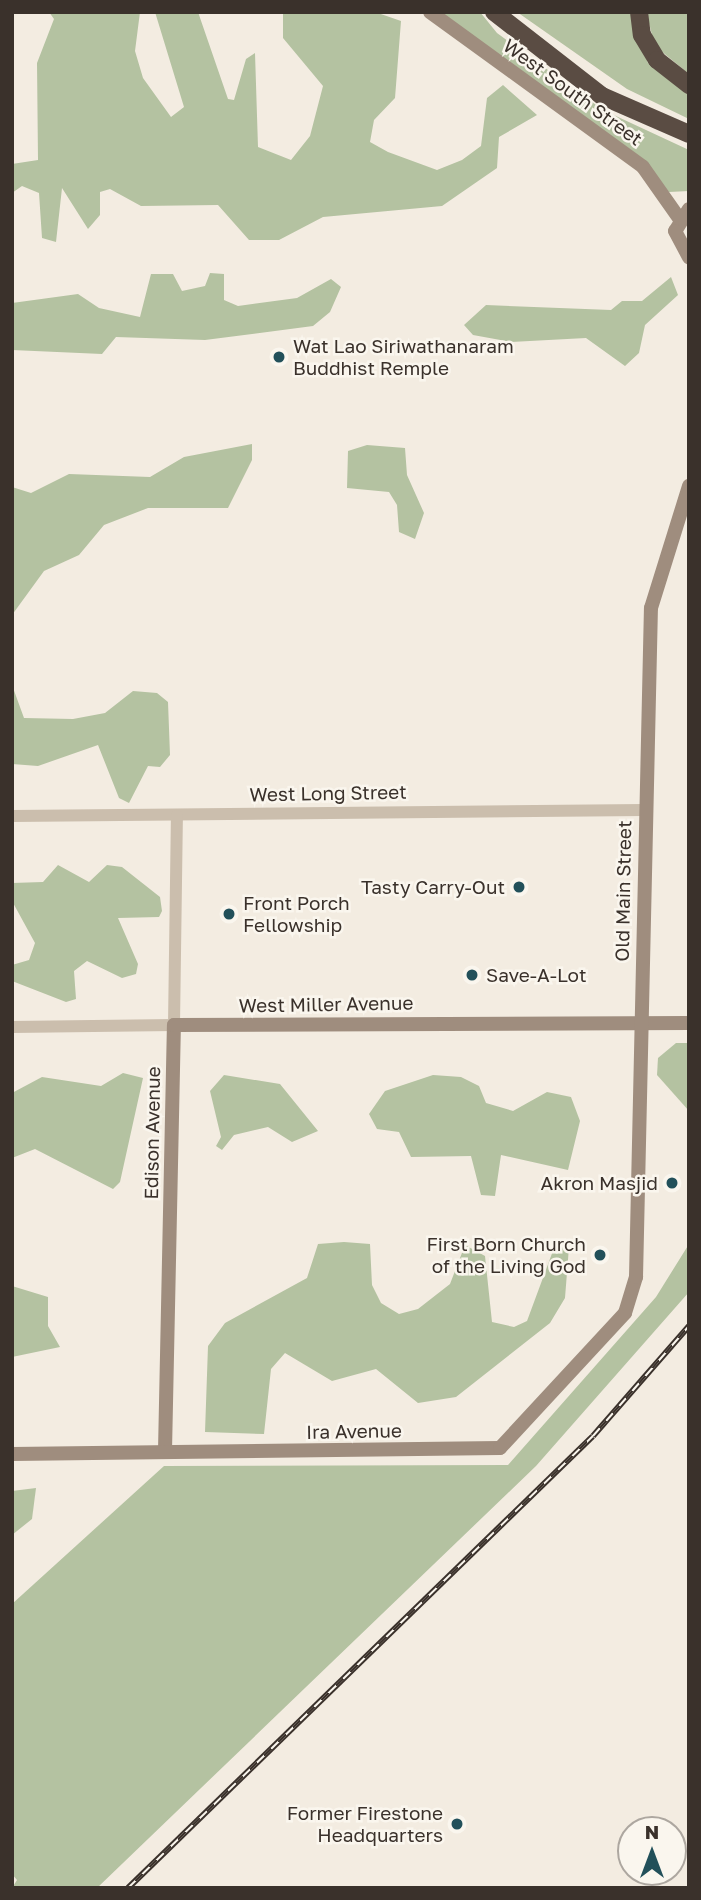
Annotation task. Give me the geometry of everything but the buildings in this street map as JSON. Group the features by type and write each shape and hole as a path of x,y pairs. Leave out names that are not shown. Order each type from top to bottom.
{"highway":[{"path":"495,12 602,96 689,134"},
{"path":"639,12 649,48 689,85"}],"main road":[{"name":"West South Street","path":"430,12 643,167 684,213"},
{"path":"684,213 675,237 689,257"},
{"name":"Old Main Street","path":"632,1302 652,598 689,486"},
{"name":"West Miller Avenue","path":"174,1025 641,1021 689,1023"},
{"name":"Edison Avenue","path":"165,1451 174,1025"},
{"name":"Ira Avenue","path":"12,1454 500,1448 632,1302"}],"street":[{"name":"West Long Street","path":"12,816 644,810"},
{"name":"Edison Avenue","path":"174,1025 177,816"},
{"name":"West Miller Avenue","path":"12,1027 174,1025"}],"green space":[{"path":"49,12 140,12 135,51 143,78 171,117 184,107 155,12 198,12 228,99 234,100 246,59 255,53 258,147 291,160 310,136 323,86 283,38 283,12 375,12 401,21 395,98 374,120 370,142 388,152 437,170 462,160 481,146 487,98 503,85 537,115 499,137 497,168 442,206 323,217 279,240 249,240 218,205 141,206 110,189 100,192 100,215 88,229 62,188 56,242 42,238 39,193 22,186 12,193 12,164 38,160 37,63 54,19"},
{"path":"437,12 480,12 497,33 603,110 689,150 689,191 669,192"},
{"path":"517,12 630,12 648,63 689,90 689,119 627,89"},
{"path":"646,12 689,12 689,74 655,46"},
{"path":"210,273 224,274 224,300 238,306 297,298 331,279 341,287 330,312 313,326 205,340 116,337 102,354 12,350 12,303 78,294 99,308 140,317 151,274 173,274 182,291 205,286"},
{"path":"671,277 678,295 645,325 639,353 625,366 586,338 511,342 473,335 464,325 486,305 611,310 622,301 642,301"},
{"path":"252,444 252,460 228,508 148,508 104,525 79,555 44,571 12,615 12,487 31,493 69,474 150,477 184,457"},
{"path":"367,445 405,448 407,475 424,513 415,539 399,532 397,505 389,492 347,488 348,451"},
{"path":"12,685 24,718 73,719 105,713 133,691 157,693 168,702 170,755 160,767 148,766 129,803 119,798 98,745 38,766 12,764"},
{"path":"58,865 89,882 107,865 122,867 160,897 162,911 159,917 118,918 138,964 136,974 122,978 87,961 74,971 76,999 66,1002 12,981 12,965 29,960 35,943 12,901 12,883 43,882"},
{"path":"676,1043 689,1043 689,1111 657,1075 658,1058"},
{"path":"123,1073 143,1078 120,1182 113,1189 35,1149 12,1158 12,1093 42,1077 101,1086"},
{"path":"224,1075 280,1084 318,1131 292,1142 268,1127 234,1135 222,1150 216,1146 221,1137 210,1091"},
{"path":"433,1075 461,1077 479,1086 486,1103 513,1111 547,1092 571,1097 580,1121 568,1170 501,1155 495,1196 481,1195 471,1156 411,1157 399,1132 377,1129 369,1114 385,1091"},
{"path":"318,1244 370,1244 372,1285 381,1303 399,1314 418,1309 450,1284 465,1245 485,1256 492,1322 514,1327 527,1321 554,1248 569,1247 565,1298 550,1323 456,1397 418,1403 376,1369 332,1381 285,1353 271,1369 264,1434 205,1432 208,1346 225,1323 307,1278"},
{"path":"689,1244 689,1292 536,1466 97,1888 12,1888 17,1880 12,1874 12,1604 164,1466 508,1465 656,1297"},
{"path":"12,1286 48,1297 48,1326 60,1347 12,1357"},
{"path":"36,1488 32,1519 12,1535 12,1491"}],"railway":[{"path":"128,1888 593,1436 689,1326"}],"place":[{"name":"Wat Lao Siriwathanaram Buddhist Remple","path":"279,357"},
{"name":"Tasty Carry-Out","path":"519,887"},
{"name":"Front Porch Fellowship","path":"229,914"},
{"name":"Save-A-Lot","path":"472,975"},
{"name":"Akron Masjid","path":"672,1183"},
{"name":"First Born Church of the Living God","path":"600,1255"},
{"name":"Former Firestone Headquarters","path":"457,1824"}]}
